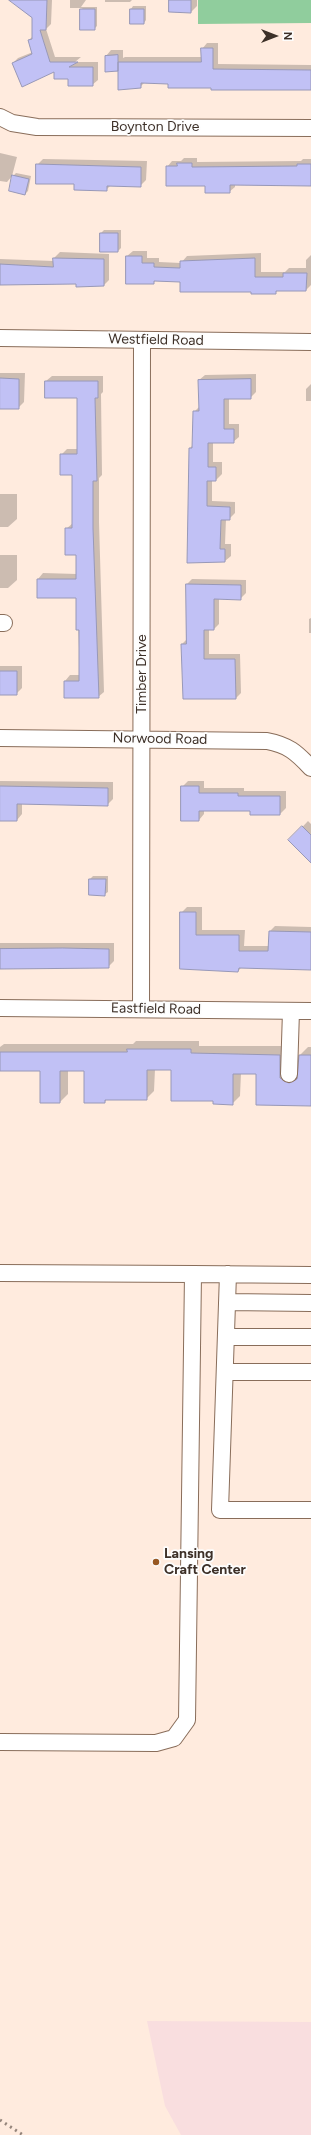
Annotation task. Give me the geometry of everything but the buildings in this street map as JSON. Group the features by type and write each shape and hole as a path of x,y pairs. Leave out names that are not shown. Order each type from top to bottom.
{"street":[{"name":"Boynton Drive","path":"0,118 12,123 37,126 311,128"},
{"name":"Westfield Road","path":"0,338 311,342"},
{"name":"Timber Drive","path":"141,1009 142,340"},
{"name":"Norwood Road","path":"0,738 267,741 283,744 296,753 311,768"},
{"name":"Eastfield Road","path":"0,1008 311,1011"},
{"path":"289,1074 290,1011"},
{"path":"0,1273 311,1275"},
{"path":"0,1742 156,1743 174,1738 187,1720 192,1274"},
{"path":"228,1274 220,1510 311,1510"},
{"path":"227,1302 311,1303"},
{"path":"226,1337 311,1337"},
{"path":"225,1372 311,1372"}],"shaded area":[{"path":"147,2021 311,2022 311,2135 181,2135 165,2106"}],"green space":[{"path":"198,0 311,0 311,23 198,24"}],"railway":[{"path":"0,2120 23,2135"}],"place":[{"name":"Lansing Craft Center","path":"156,1562"}]}
